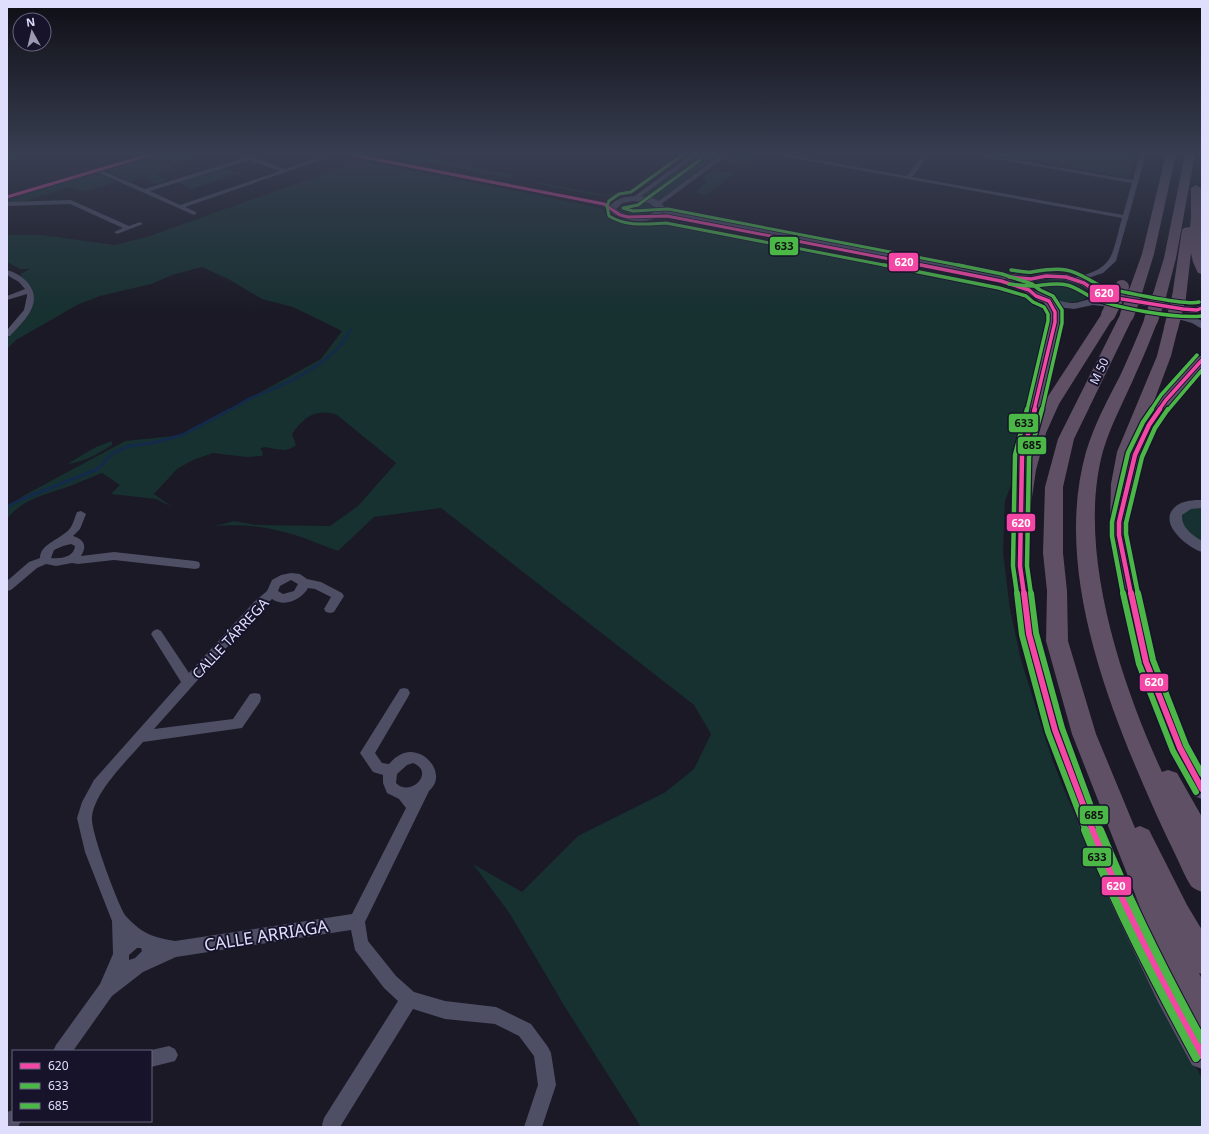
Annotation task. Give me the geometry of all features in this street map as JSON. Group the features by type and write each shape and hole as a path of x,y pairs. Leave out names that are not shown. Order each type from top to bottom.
{"highway":[{"path":"1144,221 1148,207"},
{"name":"M 50","path":"1057,591 1053,553 1054,487 1066,439 1126,315 1135,293 1148,254 1159,207"},
{"path":"1180,207 1170,258 1159,297 1129,374 1100,434 1092,461 1088,490 1085,534 1095,606 1107,654 1122,702 1152,777 1202,878"},
{"path":"1193,207 1179,297 1164,356 1126,452 1120,484 1119,535 1146,662 1180,748 1202,789"},
{"path":"1197,207 1195,229 1196,247 1202,270"},
{"path":"1021,511 1027,470 1038,433 1051,404 1108,315 1124,283"},
{"path":"1049,302 1055,312 1055,322 1038,397 1022,456 1020,566 1029,634 1055,730 1092,829 1119,892 1168,992 1202,1055"},
{"path":"1119,522 1136,455 1149,425 1166,400 1202,360"},
{"path":"1057,591 1071,654 1097,737 1136,831 1202,959"},
{"path":"1057,591 1057,641 1084,734 1158,917 1202,1014"},
{"path":"1107,654 1135,706 1163,773 1202,842"}],"street":[{"path":"82,207 129,228"},
{"path":"180,207 194,213"},
{"path":"656,207 667,216 1001,281 1029,290 1036,296 1049,302 1074,306 1093,302 1168,314 1199,324"},
{"path":"613,208 618,214 629,217 643,218 660,207"},
{"path":"1064,207 1124,218"},
{"path":"1076,280 1094,276 1108,268 1113,261 1127,207"},
{"path":"658,209 1003,276 1031,279 1037,277 1056,276 1076,280 1094,290 1122,299 1199,309"},
{"path":"117,232 140,224"},
{"path":"7,272 23,281 30,290 31,304 22,319 7,334"},
{"path":"1029,290 1027,286 1031,279"},
{"path":"7,298 30,290"},
{"path":"1093,302 1097,297 1094,290"},
{"path":"1199,309 1193,315 1199,324"},
{"path":"1202,504 1184,506 1178,510 1175,517 1176,524 1182,533 1191,541 1202,547"},
{"path":"46,560 46,552 61,542 75,529 81,514"},
{"path":"7,587 33,565 46,560 56,563 70,559 79,552 80,544 73,540 61,542"},
{"path":"70,559 78,560 114,556 195,565"},
{"name":"CALLE TÁRREGA","path":"120,956 120,921 92,852 84,818 89,802 100,784 139,737 258,605 272,593 272,589 277,582 288,577 299,577 304,584"},
{"name":"CALLE TÁRREGA","path":"272,593 279,598 290,598 301,592 304,584"},
{"name":"CALLE TÁRREGA","path":"304,584 317,585 338,596 330,609"},
{"name":"CALLE TÁRREGA","path":"157,634 188,683"},
{"path":"391,771 378,768 367,753 404,693"},
{"path":"139,737 237,724 255,698"},
{"path":"423,788 411,794 396,792 391,786 389,779 391,771 396,765 404,760 419,759 426,763 429,768 430,775 428,782 423,788 413,807 358,921 361,944 390,982 409,999 446,1010 496,1016 525,1030 542,1053 547,1086 532,1127"},
{"path":"404,794 413,807"},
{"name":"CALLE TÁRREGA","path":"120,921 145,941"},
{"name":"CALLE ARRIAGA","path":"106,990 139,966 175,949 358,921"},
{"path":"63,1050 106,990 120,956 130,943 145,941 150,952 139,966 124,968 121,965 120,956"},
{"name":"CALLE ARRIAGA","path":"145,941 175,949"},
{"path":"331,1125 409,999"},
{"path":"152,1058 169,1055"}],"green space":[{"path":"231,207 594,207 602,209 609,217 626,223 657,224 667,222 999,286 1052,307 1022,456 1005,501 1003,552 1010,609 1021,660 1052,759 1098,874 1163,1007 1202,1078 1202,1127 641,1127 565,1007 510,914 473,864 522,892 578,836 664,793 694,769 711,734 694,705 441,508 374,517 338,551 282,531 238,525 215,526 234,521 256,525 330,526 358,506 396,463 337,415 330,413 317,413 301,423 292,434 296,445 292,448 280,450 264,447 260,449 263,452 262,456 246,457 213,453 193,460 177,469 154,494 172,507 156,499 111,494 120,485 102,473 27,502 13,512 7,519 7,505 17,503 23,496 125,441 182,435 321,359 342,331 293,307 262,299 230,280 202,267 175,274 151,284 100,296 79,304 16,340 7,349 7,334 22,319 30,290 20,274 30,269 20,269 7,262 7,235 42,235 115,245 150,236"},
{"path":"621,207 654,208 647,214 643,215 628,214 620,210"},
{"path":"1051,279 1072,282 1082,286 1089,294 1087,298 1074,302 1051,299 1039,292 1035,286 1036,282"},
{"path":"112,441 112,445 96,454 67,464 96,447"},
{"path":"1202,507 1202,544 1185,531 1180,517 1182,514 1193,508"}],"waterway":[{"path":"230,410 253,397 291,381 315,367 336,350 350,330"},
{"path":"7,509 8,506 20,500 98,469 113,453 129,446 152,443 182,435 231,409"}],"transit line":[{"name":"633","path":"607,207 609,216 622,223 666,223 999,288 1026,296 1033,302 1044,307 1048,314 1048,321 1015,455 1013,566 1022,635 1048,732 1086,832 1113,895 1162,995 1196,1058"},
{"name":"620","path":"608,207 620,215 628,217 667,216 1001,281 1029,290 1036,296 1049,301 1055,312 1055,322 1038,397 1022,456 1020,566 1029,634 1055,730 1092,829 1119,892 1168,992 1202,1055"},
{"name":"685","path":"628,207 623,208 633,211 668,209 1002,274 1032,284 1040,290 1053,296 1062,310 1062,323 1045,399 1029,457 1027,566 1036,633 1062,728 1098,826 1125,889 1174,989 1202,1040"},
{"name":"685","path":"1011,270 1031,272 1046,269 1067,270 1087,277 1097,284 1124,292 1184,302 1199,302"},
{"name":"620","path":"1009,277 1031,279 1046,276 1066,277 1084,283 1094,290 1122,299 1183,309 1197,310 1202,308"},
{"name":"633","path":"1009,284 1023,286 1055,283 1064,284 1091,297 1113,304 1165,314 1194,317 1202,316"},
{"name":"633","path":"1196,792 1173,751 1139,664 1117,565 1112,536 1112,522 1128,453 1143,422 1161,395 1197,355"},
{"name":"620","path":"1202,360 1166,400 1149,425 1135,455 1119,522 1119,535 1124,564 1146,662 1180,748 1202,789"},
{"name":"685","path":"1202,370 1172,404 1155,428 1142,457 1126,523 1126,534 1131,563 1153,660 1186,745 1202,774"}]}
